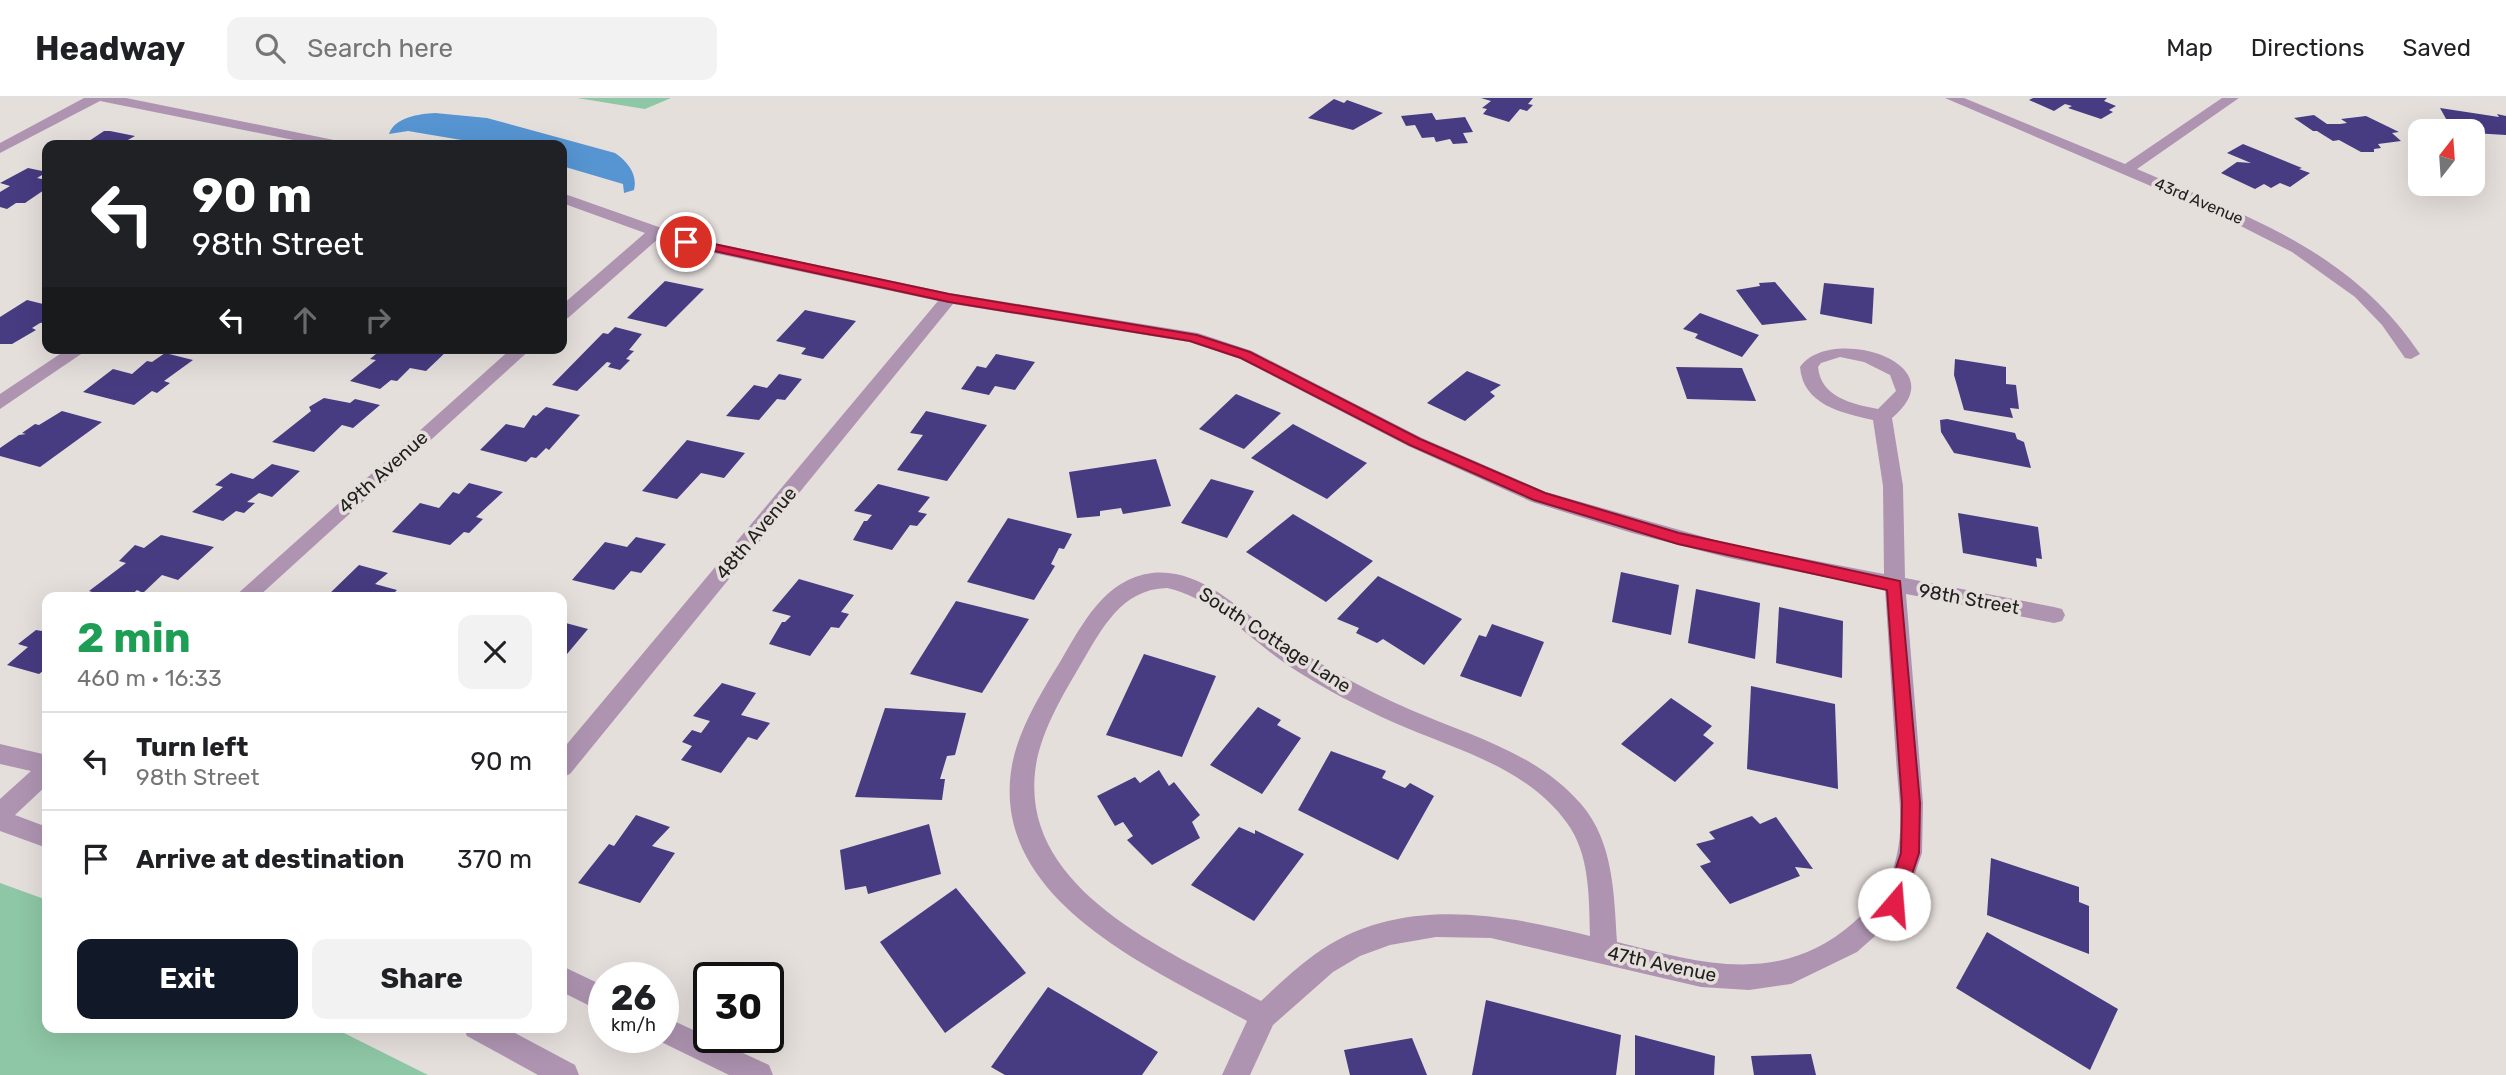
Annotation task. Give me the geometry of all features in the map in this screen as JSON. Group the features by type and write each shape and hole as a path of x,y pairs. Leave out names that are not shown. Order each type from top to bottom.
{"street":[{"path":"0,149 95,98"},
{"path":"105,98 314,140"},
{"name":"43rd Avenue","path":"1952,98 2273,232 2361,293 2396,329 2411,354"},
{"path":"2126,170 2198,118 2232,98"},
{"name":"98th Street","path":"567,200 655,233 949,298 1192,337 1246,355 1415,442 1539,497 1678,539 2054,615"},
{"path":"567,310 655,233"},
{"name":"48th Avenue","path":"567,761 949,298"},
{"path":"1839,352 1871,356 1885,363 1904,381 1906,391 1897,407 1882,416 1849,408 1821,394 1812,385 1808,375 1809,367 1815,359 1839,352"},
{"path":"0,403 72,354"},
{"name":"49th Avenue","path":"250,592 516,354"},
{"name":"47th Avenue","path":"1236,1075 1263,1016 1324,962 1350,947 1390,933 1436,925 1491,926 1701,975 1749,978 1791,972 1848,944 1894,904 1910,853 1911,803 1895,585 1893,486 1882,416"},
{"name":"South Cottage Lane","path":"1263,1016 1132,940 1088,910 1052,877 1033,843 1024,807 1022,776 1027,752 1039,721 1078,651 1106,609 1130,586 1149,581 1192,585 1303,664 1348,690 1527,770 1555,792 1577,816 1592,848 1599,879 1604,952"},
{"path":"0,754 42,764"},
{"path":"0,814 42,776"},
{"path":"0,820 42,836"},
{"path":"567,981 588,992"},
{"path":"488,1033 565,1075"},
{"path":"679,1036 759,1075"}],"green space":[{"path":"577,98 671,98 645,109"},
{"path":"0,883 42,898 42,1033 344,1033 428,1075 0,1075"}],"water":[{"path":"435,113 487,118 615,153 630,168 634,190 624,193 623,184 567,167 567,140 461,140 408,131 389,134 396,124 415,116"}],"building":[{"path":"1481,98 1533,98 1528,104 1533,105 1527,111 1520,109 1509,122 1483,114 1487,109 1482,108 1491,101"},
{"path":"2107,98 2104,101 2116,106 2109,110 2113,112 2101,119 2068,108 2072,106 2065,104 2054,111 2029,100"},
{"path":"1334,99 1344,103 1347,100 1383,113 1353,130 1308,118"},
{"path":"2440,108 2506,116 2506,135 2485,134 2485,119 2446,119"},
{"path":"1432,113 1436,120 1465,117 1473,132 1463,133 1468,143 1453,144 1450,139 1436,142 1434,137 1422,138 1415,125 1406,126 1401,116"},
{"path":"2314,115 2327,124 2347,123 2341,119 2366,116 2399,132 2392,133 2401,141 2378,144 2381,148 2374,149 2374,152 2361,152 2339,140 2333,141 2313,131 2294,118"},
{"path":"104,131 135,136 128,140 90,140"},
{"path":"2243,144 2310,173 2290,187 2280,183 2271,188 2264,184 2255,189 2221,173 2237,162 2251,163 2227,153"},
{"path":"28,168 42,171 42,175 37,178 42,179 42,191 25,203 16,203 7,209 0,207 0,192 10,186 0,183"},
{"path":"665,281 704,289 666,327 627,318"},
{"path":"1775,282 1807,320 1762,325 1736,290 1760,286 1759,283"},
{"path":"1824,283 1874,288 1872,324 1820,314"},
{"path":"27,300 42,304 42,323 32,328 36,330 12,344 0,344 0,317"},
{"path":"805,310 856,321 823,359 801,354 806,348 776,341"},
{"path":"1700,313 1759,335 1742,357 1695,338 1698,334 1683,329"},
{"path":"615,327 642,334 629,350 634,351 626,359 630,360 620,370 608,367 611,363 607,362 577,391 552,385 603,333 608,334"},
{"path":"164,354 193,360 164,381 170,383 157,393 152,391 134,405 83,392 113,369 132,374 147,361 152,362"},
{"path":"376,354 444,354 426,371 410,368 397,381 391,380 380,389 350,381 376,360 370,359"},
{"path":"996,354 1035,362 1015,390 995,386 989,395 961,389 977,366 986,368"},
{"path":"1955,359 2006,367 2006,384 2016,385 2019,409 2010,408 2013,418 1964,410 1954,375"},
{"path":"1676,367 1742,368 1756,401 1687,399"},
{"path":"1467,371 1501,385 1490,392 1495,396 1465,421 1427,403"},
{"path":"779,374 802,379 785,400 777,399 759,420 726,416 754,385 767,388"},
{"path":"1236,394 1281,413 1244,449 1199,429"},
{"path":"324,398 350,403 355,399 380,405 353,428 342,425 314,452 272,442 311,411 309,407"},
{"path":"546,407 580,415 549,450 546,448 536,458 531,457 526,462 480,450 506,424 524,428 533,415 536,416"},
{"path":"62,411 102,422 40,467 0,456 0,448 19,435 26,434 22,433 35,424 39,425"},
{"path":"926,411 987,425 947,481 897,470 923,435 910,433"},
{"path":"1947,419 2015,433 2017,439 2024,442 2031,468 1954,453 1941,432 1940,420"},
{"path":"1293,424 1367,463 1327,499 1251,458"},
{"path":"687,440 745,453 724,478 701,473 677,499 642,491"},
{"path":"1156,459 1171,506 1123,514 1121,508 1100,511 1100,516 1077,518 1069,472"},
{"path":"272,464 300,471 272,497 259,493 247,502 255,503 244,513 236,511 223,521 192,512 223,487 215,485 231,473 253,479"},
{"path":"1211,479 1254,491 1227,538 1181,523"},
{"path":"469,483 503,492 476,517 483,519 469,533 464,532 450,545 392,532 420,503 439,508 453,492 459,494"},
{"path":"878,484 930,497 918,512 927,514 917,526 910,525 892,550 853,540 864,521 872,515 854,511"},
{"path":"1958,513 2038,527 2042,559 2036,558 2037,567 1963,553"},
{"path":"1293,514 1373,561 1326,602 1246,552"},
{"path":"1008,518 1072,534 1064,549 1059,548 1051,564 1055,566 1034,600 967,582"},
{"path":"161,535 214,547 178,580 162,575 144,592 89,591 126,563 119,561 135,545 144,548"},
{"path":"636,537 666,544 641,573 631,571 614,590 572,580 605,542 627,547"},
{"path":"359,565 388,573 375,584 397,590 395,592 331,592"},
{"path":"1621,572 1679,585 1671,635 1612,622"},
{"path":"1378,576 1462,619 1424,665 1383,639 1377,643 1356,633 1359,628 1337,619"},
{"path":"799,579 854,595 841,612 849,614 839,628 831,627 810,656 769,644 782,622 791,616 772,611"},
{"path":"1696,589 1760,603 1755,659 1688,643"},
{"path":"956,601 1029,619 982,693 910,674"},
{"path":"1779,607 1843,621 1842,678 1776,663"},
{"path":"567,623 588,629 567,654"},
{"path":"1492,624 1544,642 1521,697 1460,676 1479,635 1486,637"},
{"path":"36,630 42,631 42,672 39,674 7,665 28,647 18,644"},
{"path":"1144,654 1216,676 1182,757 1106,735"},
{"path":"722,683 756,693 741,715 770,723 757,740 748,737 721,773 681,760 692,746 682,742 692,730 701,733 710,721 693,716"},
{"path":"1751,686 1835,704 1838,789 1747,769"},
{"path":"1671,698 1712,726 1703,735 1714,743 1675,782 1621,744"},
{"path":"1258,707 1281,720 1277,725 1301,738 1262,794 1210,765"},
{"path":"885,708 966,713 955,755 947,756 940,779 945,779 942,800 855,797"},
{"path":"1331,751 1386,771 1382,778 1405,788 1410,783 1434,796 1398,860 1298,810"},
{"path":"1159,770 1169,786 1174,782 1200,815 1192,822 1200,838 1152,865 1127,840 1133,836 1123,822 1115,826 1097,796 1135,777 1140,783"},
{"path":"636,815 670,827 652,846 675,853 640,903 578,883 609,844 614,846"},
{"path":"1752,816 1760,824 1776,817 1813,869 1795,867 1800,876 1730,904 1700,866 1711,862 1696,844 1715,839 1709,832"},
{"path":"929,824 941,874 868,894 866,886 845,890 840,850"},
{"path":"1239,827 1255,834 1255,830 1304,854 1254,921 1191,885"},
{"path":"1991,858 2079,887 2079,902 2089,906 2089,954 1987,915"},
{"path":"956,888 1026,973 945,1033 880,942"},
{"path":"1987,932 2118,1009 2090,1070 1956,988"},
{"path":"1048,987 1158,1052 1142,1075 1005,1075 991,1067"},
{"path":"1486,1000 1621,1035 1616,1075 1472,1075"},
{"path":"1635,1035 1715,1056 1714,1075 1635,1075"},
{"path":"1412,1038 1427,1075 1350,1075 1344,1050"},
{"path":"1811,1054 1816,1075 1754,1075 1751,1056"}],"route":[{"path":"686,242 949,298 1192,337 1246,355 1415,442 1539,497 1678,539 1895,585 1911,803 1910,853 1894,904"}]}
